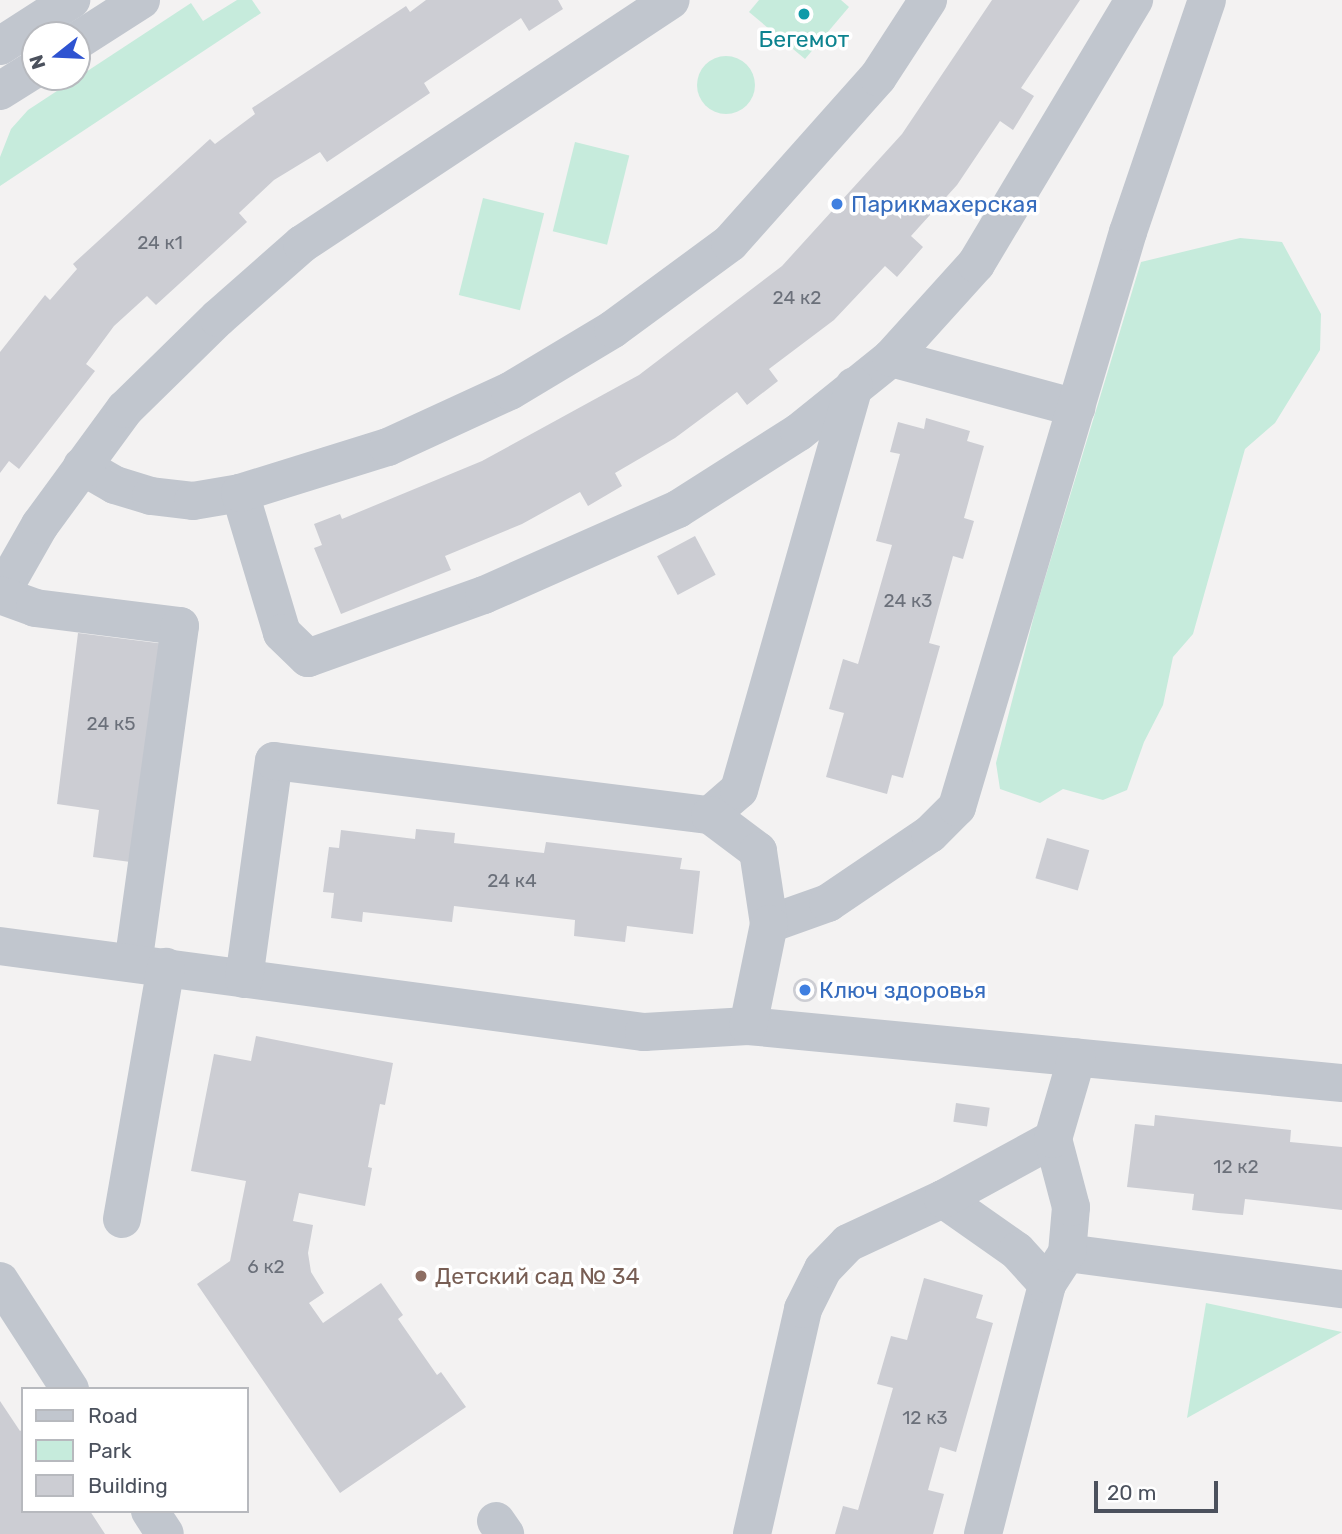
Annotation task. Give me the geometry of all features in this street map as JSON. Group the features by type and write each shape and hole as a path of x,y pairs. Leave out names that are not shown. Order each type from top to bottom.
{"street":[{"path":"0,46 71,0"},
{"path":"91,32 141,0"},
{"path":"122,1219 150,965 180,626 35,608 0,595 40,525 125,409 218,318 302,244 670,0"},
{"path":"82,466 116,485 151,496 193,502 240,493 388,447 510,391 613,328 730,243 878,77 928,0"},
{"path":"240,493 282,633 308,658 484,595 678,509 799,432 891,358 976,264 1134,0"},
{"path":"769,924 828,903 930,834 957,807 1128,232 1207,0"},
{"path":"0,91 21,78"},
{"path":"891,358 1076,408"},
{"path":"710,815 739,790 854,386"},
{"path":"244,979 274,761 710,815 758,851 769,924 748,1026"},
{"path":"0,946 244,979 443,1019 644,1032 748,1026 1342,1083"},
{"path":"983,1534 1057,1269 1071,1207 1053,1139 1077,1057"},
{"path":"752,1534 803,1309 823,1269 848,1243 943,1199 1053,1139"},
{"path":"943,1199 1017,1251 1057,1269 1342,1289"},
{"path":"0,1281 69,1387"},
{"path":"151,1513 165,1534"}],"green space":[{"path":"237,0 252,0 261,13 0,186 0,157 11,129 28,110 57,91 91,91 91,69 191,3 203,21"},
{"path":"759,0 841,0 849,7 805,59 749,12"},
{"path":"726,56 737,58 750,69 755,85 753,96 742,109 726,114 715,112 702,101 697,85 699,74 710,61"},
{"path":"575,142 629,156 607,245 553,231"},
{"path":"483,198 544,213 520,310 459,295"},
{"path":"1240,238 1282,242 1321,314 1320,350 1275,423 1245,449 1193,634 1173,657 1163,705 1144,742 1127,790 1103,800 1063,789 1040,803 1000,789 996,763 1036,608 1141,262"},
{"path":"1206,1303 1342,1332 1187,1418"}],"building":[{"path":"426,0 558,0 563,9 529,31 521,18 424,83 430,93 327,162 320,152 274,180 239,213 247,222 156,305 147,296 114,326 86,364 95,371 19,469 9,461 0,473 0,352 45,295 50,300 77,269 73,264 210,139 215,144 255,114 252,108 406,6 410,12"},
{"path":"992,0 1080,0 1021,88 1034,96 1013,130 1000,121 957,185 911,236 923,247 897,277 885,266 834,320 769,369 778,381 747,405 737,392 675,438 615,473 622,486 588,506 580,492 522,524 445,556 451,570 341,614 314,548 322,545 314,524 340,514 342,519 482,461 639,375 782,266 902,134"},
{"path":"926,418 970,431 967,441 984,446 964,518 974,521 963,559 953,556 929,643 940,646 903,778 892,775 887,794 826,777 844,713 829,709 843,659 858,664 892,545 876,541 900,454 890,452 898,422 924,429"},
{"path":"695,536 716,575 678,595 657,556"},
{"path":"78,633 165,644 138,863 93,857 99,810 57,804"},
{"path":"416,829 455,833 454,843 544,853 546,842 682,858 680,869 700,871 693,934 627,926 625,942 574,936 575,920 454,906 452,922 363,912 362,922 331,918 334,893 323,892 329,847 339,848 341,830 415,839"},
{"path":"1047,838 1089,850 1078,891 1035,878"},
{"name":"Ключ здоровья","path":"805,978 814,981 817,990 814,999 805,1002 796,999 793,990 796,981"},
{"path":"256,1036 393,1063 385,1105 380,1104 368,1167 372,1168 365,1206 299,1193 293,1221 313,1225 308,1253 311,1272 324,1293 309,1303 323,1323 381,1283 403,1315 398,1319 437,1375 441,1372 466,1407 340,1493 197,1284 230,1261 246,1181 191,1171 214,1054 251,1061"},
{"path":"956,1103 990,1108 987,1127 953,1122"},
{"path":"1155,1115 1291,1130 1290,1142 1342,1147 1342,1210 1245,1199 1243,1215 1218,1213 1192,1210 1194,1194 1127,1187 1135,1124 1154,1126"},
{"path":"924,1278 983,1295 976,1318 993,1323 956,1452 940,1447 928,1490 944,1494 933,1534 835,1534 843,1506 858,1510 893,1388 877,1384 891,1336 907,1340"},
{"path":"0,1401 21,1430 21,1513 91,1513 105,1534 0,1534"}],"place":[{"name":"Бегемот","path":"804,14"},
{"name":"Парикмахерская","path":"837,204"},
{"name":"Ключ здоровья","path":"805,990"},
{"name":"Детский сад № 34","path":"421,1276"}]}
